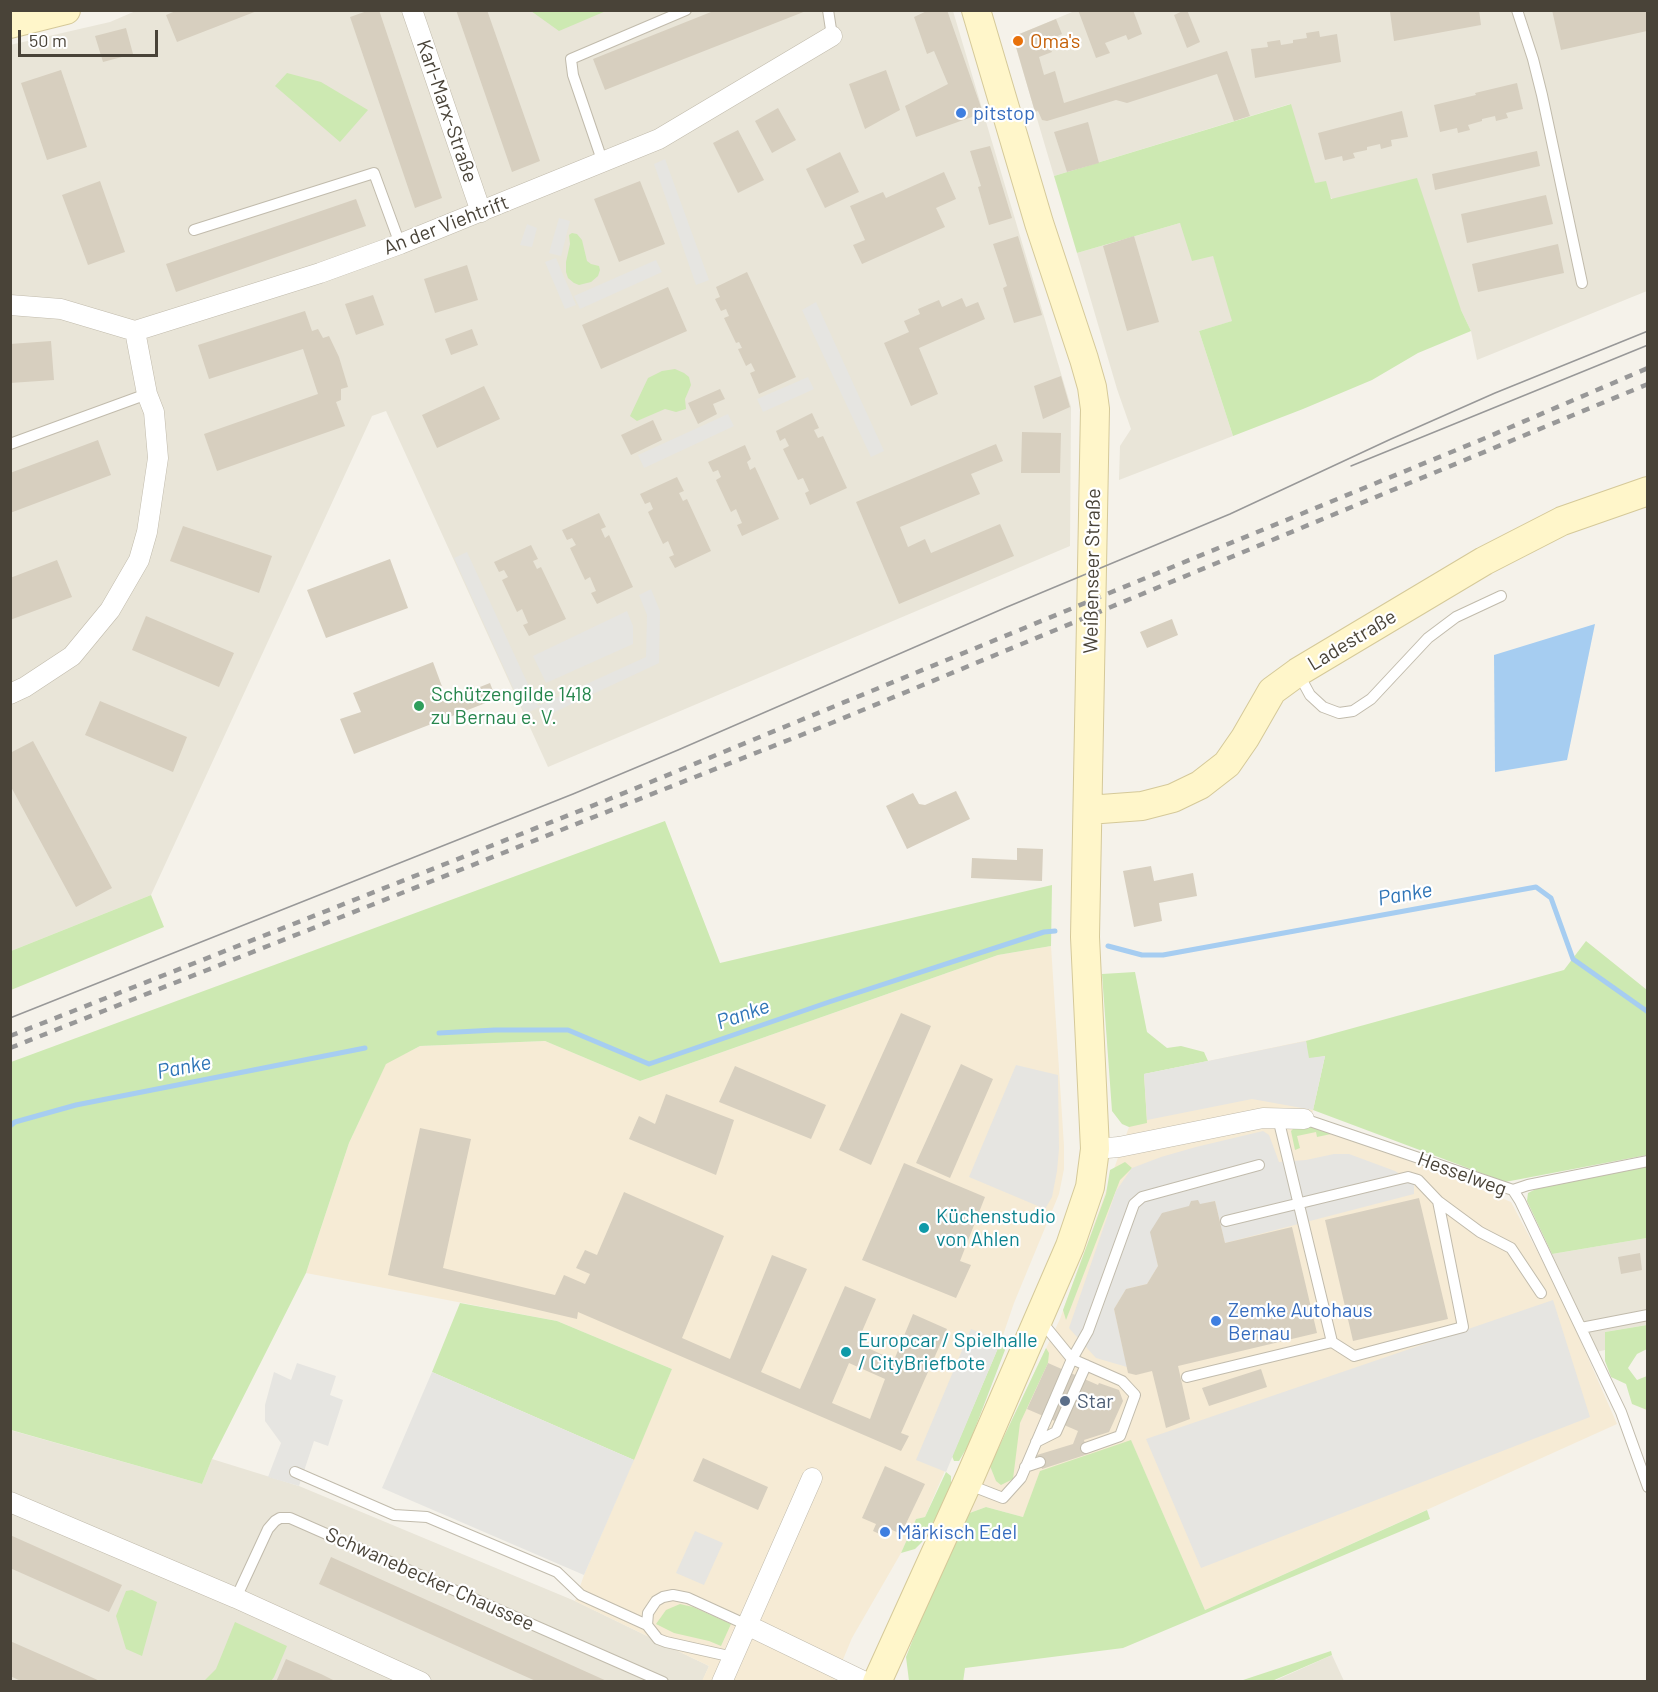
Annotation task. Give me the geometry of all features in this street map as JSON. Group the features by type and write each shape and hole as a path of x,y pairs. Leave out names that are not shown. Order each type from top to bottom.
{"main road":[{"path":"10,24 66,10"},
{"name":"Weißenseer Straße","path":"979,12 1040,223 1092,387 1095,409 1088,810 1078,905 1085,937 1095,1149"},
{"name":"Ladestraße","path":"1088,810 1142,806 1173,798 1200,785 1227,764 1272,691 1298,672 1484,561 1562,521 1647,491"},
{"path":"877,1682 1070,1246 1090,1187 1095,1149"}],"street":[{"name":"Karl-Marx-Straße","path":"412,10 481,212"},
{"name":"An der Viehtrift","path":"135,331 320,273 400,244 603,163 659,139 832,36"},
{"path":"10,305 61,309 135,331 147,394 154,412 158,458 147,532 139,560 110,610 72,656 25,687 10,693"},
{"name":"Hesselweg","path":"1095,1149 1119,1148 1263,1118 1304,1119"},
{"path":"722,1682 812,1478"},
{"path":"10,1502 236,1598 421,1682"},
{"path":"747,1625 865,1682"}],"lane":[{"path":"603,163 573,75 571,59 686,10"},
{"name":"An der Viehtrift","path":"828,10 832,36"},
{"path":"1517,10 1542,95 1582,283"},
{"path":"194,230 374,173 400,244"},
{"path":"10,444 147,394"},
{"path":"1298,672 1310,694 1323,707 1339,713 1353,711 1371,699 1428,638 1456,617 1501,596"},
{"path":"1278,1118 1332,1342 1354,1356 1463,1327 1438,1201"},
{"name":"Hesselweg","path":"1304,1119 1513,1190 1621,1412 1647,1487"},
{"path":"1513,1190 1647,1161"},
{"path":"966,1484 1003,1498 1021,1478 1072,1359 1088,1331 1134,1204 1142,1197 1259,1165"},
{"path":"1226,1221 1408,1177 1418,1180 1438,1201 1480,1232 1510,1248 1541,1293"},
{"path":"1581,1328 1647,1315"},
{"path":"1039,1318 1072,1359 1122,1381 1134,1395 1120,1436 1086,1448"},
{"path":"1187,1377 1332,1342"},
{"path":"1036,1442 1056,1432 1086,1365"},
{"path":"1025,1467 1040,1462"},
{"path":"295,1472 394,1515 427,1517 557,1572 581,1595 647,1625 654,1636 666,1642 733,1657"},
{"name":"Schwanebecker Chaussee","path":"236,1598 268,1529 274,1521 280,1518 290,1518 663,1682"},
{"path":"647,1625 648,1613 656,1601 674,1595 688,1598 747,1625"}],"shaded area":[{"path":"138,10 953,11 1071,407 1070,546 548,767 386,411 372,416 151,895 11,951 10,45 110,22"},
{"path":"1077,10 1647,11 1647,291 1477,360 1471,331 1461,310 1315,184 1290,104 1054,176 1014,41 1017,35"},
{"path":"665,159 709,280 696,285 654,164"},
{"path":"559,218 570,221 561,256 549,253"},
{"path":"1180,223 1213,255 1233,321 1199,331 1233,436 1119,480 1120,446 1131,429 1077,253"},
{"path":"527,224 537,228 532,247 520,245"},
{"path":"556,258 576,305 565,309 545,262"},
{"path":"656,260 662,272 580,309 574,296"},
{"path":"816,302 884,451 871,457 802,310"},
{"path":"808,377 814,389 763,412 757,399"},
{"path":"728,414 734,426 644,468 638,455"},
{"path":"467,552 538,706 646,657 647,615 639,595 651,589 660,611 659,663 544,717 539,707 525,714 454,558"},
{"path":"627,611 633,626 633,644 546,683 533,656"},
{"path":"1051,946 1064,1146 1064,1169 1059,1194 1014,1303 1001,1341 925,1517 916,1519 901,1553 852,1638 834,1681 702,1681 709,1666 575,1601 672,1369 557,1321 306,1273 349,1143 386,1063 420,1046 545,1041 640,1081 998,955"},
{"path":"1328,1036 1310,1125 1428,1168 1511,1202 1561,1296 1617,1424 1205,1610 1131,1441 1023,1517 986,1507 967,1514 1060,1319 1129,1127 1132,1077"},
{"path":"1306,1041 1309,1058 1325,1056 1313,1110 1252,1099 1147,1120 1144,1074"},
{"path":"1016,1065 1058,1075 1057,1171 1052,1197 1045,1209 969,1177"},
{"path":"1263,1131 1269,1135 1279,1162 1349,1154 1395,1171 1414,1184 1414,1194 1225,1243 1215,1201 1163,1213 1151,1232 1158,1266 1147,1284 1126,1289 1114,1309 1127,1367 1096,1358 1069,1328 1116,1191 1132,1168 1196,1147"},
{"path":"1647,1238 1647,1325 1605,1332 1605,1350 1587,1354 1561,1296 1552,1254"},
{"path":"1553,1300 1590,1417 1201,1568 1146,1439"},
{"path":"971,1329 1001,1341 946,1472 916,1460"},
{"path":"297,1363 336,1376 330,1395 343,1400 328,1446 314,1441 299,1486 268,1477 281,1443 265,1421 265,1405 274,1372 291,1380"},
{"path":"432,1372 634,1460 584,1575 382,1488"},
{"path":"10,1430 202,1484 212,1459 299,1486 575,1601 709,1666 702,1682 11,1681"},
{"path":"695,1531 723,1543 704,1585 676,1573"},
{"path":"1332,1655 1344,1681 1272,1682"}],"green space":[{"path":"606,10 559,31 531,11"},
{"path":"287,73 321,82 368,110 340,142 275,86"},
{"path":"1291,104 1315,183 1326,181 1331,199 1417,178 1461,310 1471,331 1418,353 1372,380 1233,436 1199,331 1232,321 1213,256 1192,261 1180,223 1077,253 1054,176"},
{"path":"577,234 582,240 587,261 599,266 598,276 591,282 579,285 568,278 566,262 570,244 569,235"},
{"path":"675,369 689,377 691,385 685,399 686,409 676,412 665,409 637,421 630,416 648,378 662,371"},
{"path":"665,821 720,963 1052,885 1051,946 998,955 640,1081 545,1041 420,1046 386,1064 349,1143 306,1273 212,1459 202,1484 11,1430 11,1062"},
{"path":"151,895 164,927 11,990 11,951"},
{"path":"1586,941 1647,990 1647,1155 1505,1182 1313,1110 1325,1056 1308,1059 1306,1041 1564,970"},
{"path":"1135,972 1147,1032 1167,1048 1181,1046 1204,1052 1208,1061 1144,1074 1147,1123 1129,1127 1122,1124 1112,1111 1102,974"},
{"path":"1310,1125 1331,1134 1317,1137 1316,1132 1297,1136 1300,1148 1295,1150 1291,1131 1295,1127"},
{"path":"1125,1162 1132,1168 1120,1180 1066,1320 1063,1310 1106,1194 1110,1170"},
{"path":"1647,1166 1647,1238 1552,1254 1527,1201 1528,1193 1536,1189"},
{"path":"460,1303 557,1321 672,1369 634,1460 432,1372"},
{"path":"1647,1325 1647,1349 1637,1354 1628,1368 1637,1380 1647,1376 1647,1410 1632,1404 1626,1384 1611,1377 1605,1361 1605,1332"},
{"path":"1001,1341 1005,1350 969,1444 959,1461 954,1461 952,1456"},
{"path":"1046,1348 1049,1353 1048,1363 1020,1423 1013,1479 1001,1485 996,1481 990,1466"},
{"path":"1131,1440 1205,1610 1427,1510 1430,1519 1123,1648 965,1668 963,1682 909,1681 906,1657 958,1524 967,1514 986,1507 1023,1517 1040,1471"},
{"path":"946,1472 951,1476 951,1484 939,1512 922,1542 915,1549 901,1553 916,1519 925,1517"},
{"path":"132,1590 157,1602 142,1656 126,1649 116,1616 126,1591"},
{"path":"680,1604 693,1607 731,1624 721,1646 674,1633 656,1624 666,1610"},
{"path":"235,1622 287,1646 271,1681 204,1681 216,1669"},
{"path":"1331,1651 1332,1655 1272,1681 1240,1681"}],"water":[{"path":"1595,624 1567,760 1495,772 1494,655"}],"building":[{"path":"178,10 257,11 177,42 166,15"},
{"path":"370,10 379,10 442,198 415,208 350,17"},
{"path":"456,10 487,10 540,161 512,172"},
{"path":"716,10 806,11 605,90 593,59"},
{"path":"929,10 947,10 983,113 916,137 905,106 948,84 934,51 927,54 914,17"},
{"path":"1078,10 1133,10 1142,34 1128,40 1126,35 1105,43 1110,53 1096,58"},
{"path":"1187,10 1200,42 1187,48 1174,15"},
{"path":"1479,10 1481,25 1394,41 1390,12"},
{"path":"1552,10 1647,10 1647,31 1561,50"},
{"path":"1056,19 1062,34 1047,41 1052,52 1039,57 1044,75 1055,71 1064,103 1227,51 1250,116 1234,121 1217,74 1127,103 1116,100 1047,121 1042,120 1038,111 1035,112 1014,40 1017,35"},
{"path":"126,28 133,54 103,62 95,36"},
{"path":"1319,31 1320,37 1337,34 1341,62 1255,78 1251,49 1268,47 1267,42 1280,40 1281,45 1293,43 1293,40 1307,38 1306,33"},
{"path":"61,70 87,147 47,160 21,83"},
{"path":"886,70 900,110 865,129 849,84"},
{"path":"1517,83 1523,109 1506,113 1508,118 1496,121 1495,116 1482,119 1482,121 1468,125 1470,130 1458,133 1457,128 1440,132 1434,105"},
{"path":"778,108 796,140 772,153 755,121"},
{"path":"1402,111 1408,137 1391,140 1392,146 1381,149 1380,144 1367,147 1367,150 1353,153 1355,158 1343,161 1342,156 1325,160 1318,133"},
{"path":"1088,122 1099,163 1067,172 1054,132"},
{"path":"738,130 764,180 738,193 713,143"},
{"path":"990,146 1012,218 989,225 978,187 981,186 970,151"},
{"path":"1537,151 1540,166 1435,190 1432,174"},
{"path":"840,152 859,192 825,208 806,169"},
{"path":"944,172 956,199 936,208 945,227 862,264 853,245 865,240 850,206 883,192 886,198"},
{"path":"100,181 125,252 88,265 62,195"},
{"path":"640,181 665,244 619,262 594,199"},
{"path":"1546,195 1553,224 1467,243 1461,214"},
{"path":"356,199 366,226 176,292 166,264"},
{"path":"1018,236 1042,315 1014,323 1003,288 1007,286 993,244"},
{"path":"1134,236 1159,322 1127,331 1103,246"},
{"path":"1558,244 1564,273 1478,292 1472,264"},
{"path":"467,265 478,300 435,313 424,279"},
{"path":"747,272 796,377 759,394 750,373 755,371 751,363 746,366 738,349 742,348 739,342 736,343 724,318 729,316 726,309 721,311 715,299 720,297 716,287"},
{"path":"668,287 687,331 601,369 582,325"},
{"path":"373,295 384,325 356,335 345,304"},
{"path":"962,298 966,307 978,302 985,319 919,348 938,394 911,406 884,343 909,332 904,321 920,314 918,309 939,300 942,307"},
{"path":"305,311 312,331 318,329 323,338 329,336 339,357 348,387 341,389 341,400 336,402 345,426 217,471 204,434 318,394 303,349 209,379 198,345"},
{"path":"472,329 478,345 451,355 445,339"},
{"path":"51,341 54,380 10,383 10,344"},
{"path":"1061,376 1070,407 1043,419 1034,386"},
{"path":"484,386 500,419 437,448 422,415"},
{"path":"720,389 725,399 713,404 717,414 698,424 688,403"},
{"path":"812,413 819,428 814,430 818,438 823,436 847,488 810,505 805,493 809,491 803,478 798,480 783,449 789,446 785,438 780,441 776,431"},
{"path":"653,420 662,440 631,455 621,435"},
{"path":"1022,432 1061,433 1060,473 1021,473"},
{"path":"98,440 111,475 10,513 10,473"},
{"path":"996,444 1003,461 971,474 980,494 900,527 908,547 925,539 931,553 1000,524 1014,556 899,604 856,502"},
{"path":"745,445 751,459 747,462 750,470 755,467 779,519 742,536 737,525 742,523 736,509 731,512 716,480 721,477 718,470 713,472 708,462"},
{"path":"677,477 684,491 679,493 683,501 687,499 711,551 675,568 669,557 674,555 668,541 663,544 648,512 653,509 650,502 645,504 640,494"},
{"path":"599,513 606,527 601,529 605,538 609,535 633,587 597,604 591,593 596,591 590,577 585,580 570,548 576,545 572,538 567,540 562,530"},
{"path":"183,526 272,556 259,593 170,561"},
{"path":"531,545 538,559 533,561 537,569 541,567 566,619 529,636 523,625 528,623 522,609 517,612 502,580 508,577 504,570 499,572 494,562"},
{"path":"390,559 408,608 326,638 307,590"},
{"path":"57,560 72,597 10,620 10,578"},
{"path":"146,616 234,653 219,687 132,650"},
{"path":"1172,619 1178,635 1147,648 1140,632"},
{"name":"Schützengilde 1418 zu Bernau e. V.","path":"433,662 447,700 490,683 496,699 354,754 340,719 361,712 353,693"},
{"path":"100,701 187,737 173,772 85,735"},
{"path":"33,741 112,888 76,907 10,785 10,753"},
{"path":"956,791 970,819 907,849 886,806 913,793 919,804 925,805"},
{"path":"1017,848 1043,849 1042,881 971,878 972,858 1017,860"},
{"path":"1151,866 1154,881 1193,873 1197,896 1159,903 1162,921 1134,927 1123,871"},
{"path":"901,1013 931,1026 871,1165 839,1150"},
{"path":"961,1064 993,1079 950,1178 916,1163"},
{"path":"735,1066 826,1105 811,1139 719,1102"},
{"path":"666,1094 734,1120 716,1175 629,1139 639,1116 655,1124"},
{"path":"420,1128 471,1139 443,1268 555,1295 564,1275 585,1284 590,1274 576,1268 585,1250 597,1255 624,1192 724,1236 682,1338 730,1359 772,1255 807,1269 761,1372 800,1389 845,1286 876,1299 857,1343 894,1360 913,1314 947,1329 901,1433 909,1436 901,1451 578,1312 577,1319 388,1275","holes":["849,1363 885,1379 870,1419 832,1403"]},
{"name":"Küchenstudio von Ahlen","path":"904,1163 985,1197 960,1261 971,1265 956,1298 862,1260"},
{"path":"1419,1198 1448,1319 1353,1341 1325,1220"},
{"name":"Zemke Autohaus Bernau","path":"1198,1200 1200,1204 1215,1201 1225,1243 1292,1227 1317,1333 1178,1366 1190,1419 1166,1428 1152,1371 1136,1375 1128,1373 1114,1309 1126,1289 1147,1284 1158,1266 1150,1232 1162,1213 1189,1206 1191,1201"},
{"path":"1640,1253 1642,1270 1621,1274 1618,1257"},
{"path":"1048,1363 1098,1385 1099,1383 1119,1390 1123,1401 1109,1432 1084,1440 1088,1454 1042,1469 1037,1455 1073,1444 1078,1431 1027,1409"},
{"path":"1261,1369 1267,1387 1209,1406 1202,1388"},
{"path":"703,1458 768,1487 758,1510 693,1481"},
{"path":"885,1466 925,1484 901,1534 890,1529 886,1537 873,1531 876,1524 862,1518"},
{"path":"10,1535 122,1585 109,1612 10,1568"},
{"path":"331,1557 609,1682 538,1682 319,1584"},
{"path":"10,1641 102,1682 23,1682 10,1676"},
{"path":"286,1659 321,1674 337,1682 276,1682"}],"waterway":[{"name":"Panke","path":"1108,946 1142,955 1163,955 1536,887 1551,898 1573,959 1648,1012"},
{"name":"Panke","path":"439,1033 568,1030 649,1064 829,1002 1044,932 1055,931"},
{"name":"Panke","path":"10,1126 15,1122 76,1105 365,1048"}],"tram line":[{"path":"10,1018 678,750 1007,607 1230,514 1495,393 1648,331"},
{"path":"1351,466 1648,345"}],"railway":[{"path":"10,1036 607,800 1483,439 1648,368"},
{"path":"10,1048 829,724 1648,384"}],"place":[{"name":"Oma's","path":"1018,41"},
{"name":"pitstop","path":"961,113"},
{"name":"Schützengilde 1418 zu Bernau e. V.","path":"419,706"},
{"name":"Küchenstudio von Ahlen","path":"924,1228"},
{"name":"Zemke Autohaus Bernau","path":"1216,1321"},
{"name":"Europcar / Spielhalle / CityBriefbote","path":"846,1352"},
{"name":"Star","path":"1065,1401"},
{"name":"Märkisch Edel","path":"885,1532"}]}
